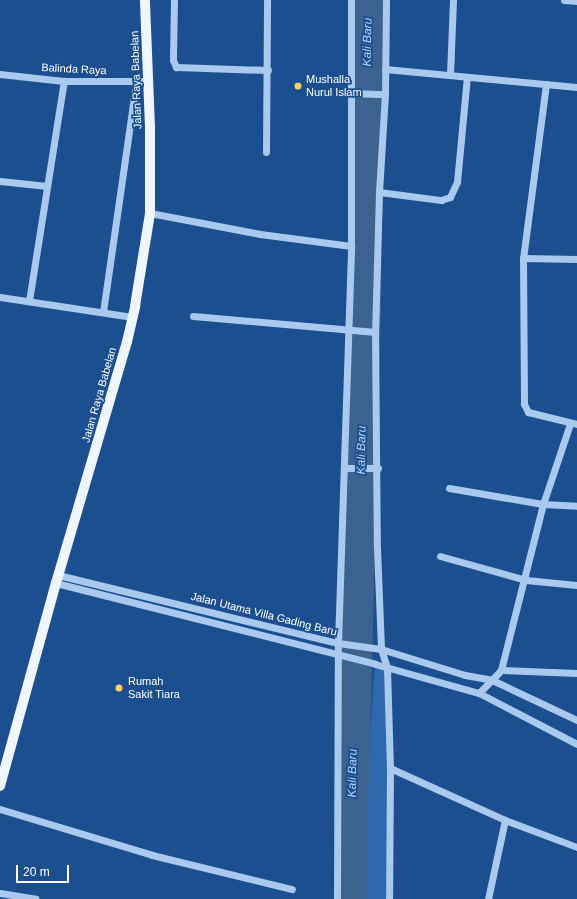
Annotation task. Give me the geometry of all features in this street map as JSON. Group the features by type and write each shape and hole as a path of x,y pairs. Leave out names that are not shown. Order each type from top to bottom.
{"main road":[{"name":"Jalan Raya Babelan","path":"0,786 57,579 127,342 132,317 150,213 150,128 141,82 145,0"}],"street":[{"path":"174,0 173,60 176,67 268,70"},
{"path":"266,152 268,70 267,0"},
{"path":"337,899 338,643 348,468 354,93 351,0"},
{"path":"386,0 385,69 374,332 378,649 387,668 390,768 389,899"},
{"path":"450,75 453,0"},
{"path":"564,0 577,1"},
{"path":"385,69 577,87"},
{"name":"Balinda Raya","path":"0,74 64,81 141,82"},
{"path":"379,192 441,200 450,197 457,182 468,77"},
{"path":"29,301 64,81"},
{"path":"103,312 141,82"},
{"path":"479,693 501,670 526,580 543,504 573,424 528,412 524,407 523,258 546,84"},
{"path":"354,93 383,94"},
{"path":"0,181 47,186"},
{"path":"150,213 260,234 351,246"},
{"path":"523,258 577,259"},
{"path":"0,297 132,317"},
{"path":"193,316 374,332"},
{"path":"348,468 376,468"},
{"path":"449,488 543,504 577,506"},
{"path":"440,556 526,580 577,585"},
{"name":"Jalan Utama Villa Gading Baru","path":"57,579 338,643 378,649 465,675 492,680 577,720"},
{"name":"Jalan Utama Villa Gading Baru","path":"57,579 387,668"},
{"path":"387,668 479,693 577,744"},
{"path":"501,670 577,674"},
{"path":"390,768 505,820 577,847"},
{"path":"0,810 152,855 292,889"},
{"path":"488,899 505,820"},
{"path":"0,893 36,899"}],"shaded area":[{"path":"375,664 387,668 390,899 366,899 368,764"}],"waterway":[{"name":"Kali Baru","path":"350,899 365,311 368,0"}],"place":[{"name":"Mushalla Nurul Islam","path":"298,86"},
{"name":"Rumah Sakit Tiara","path":"119,688"}]}
